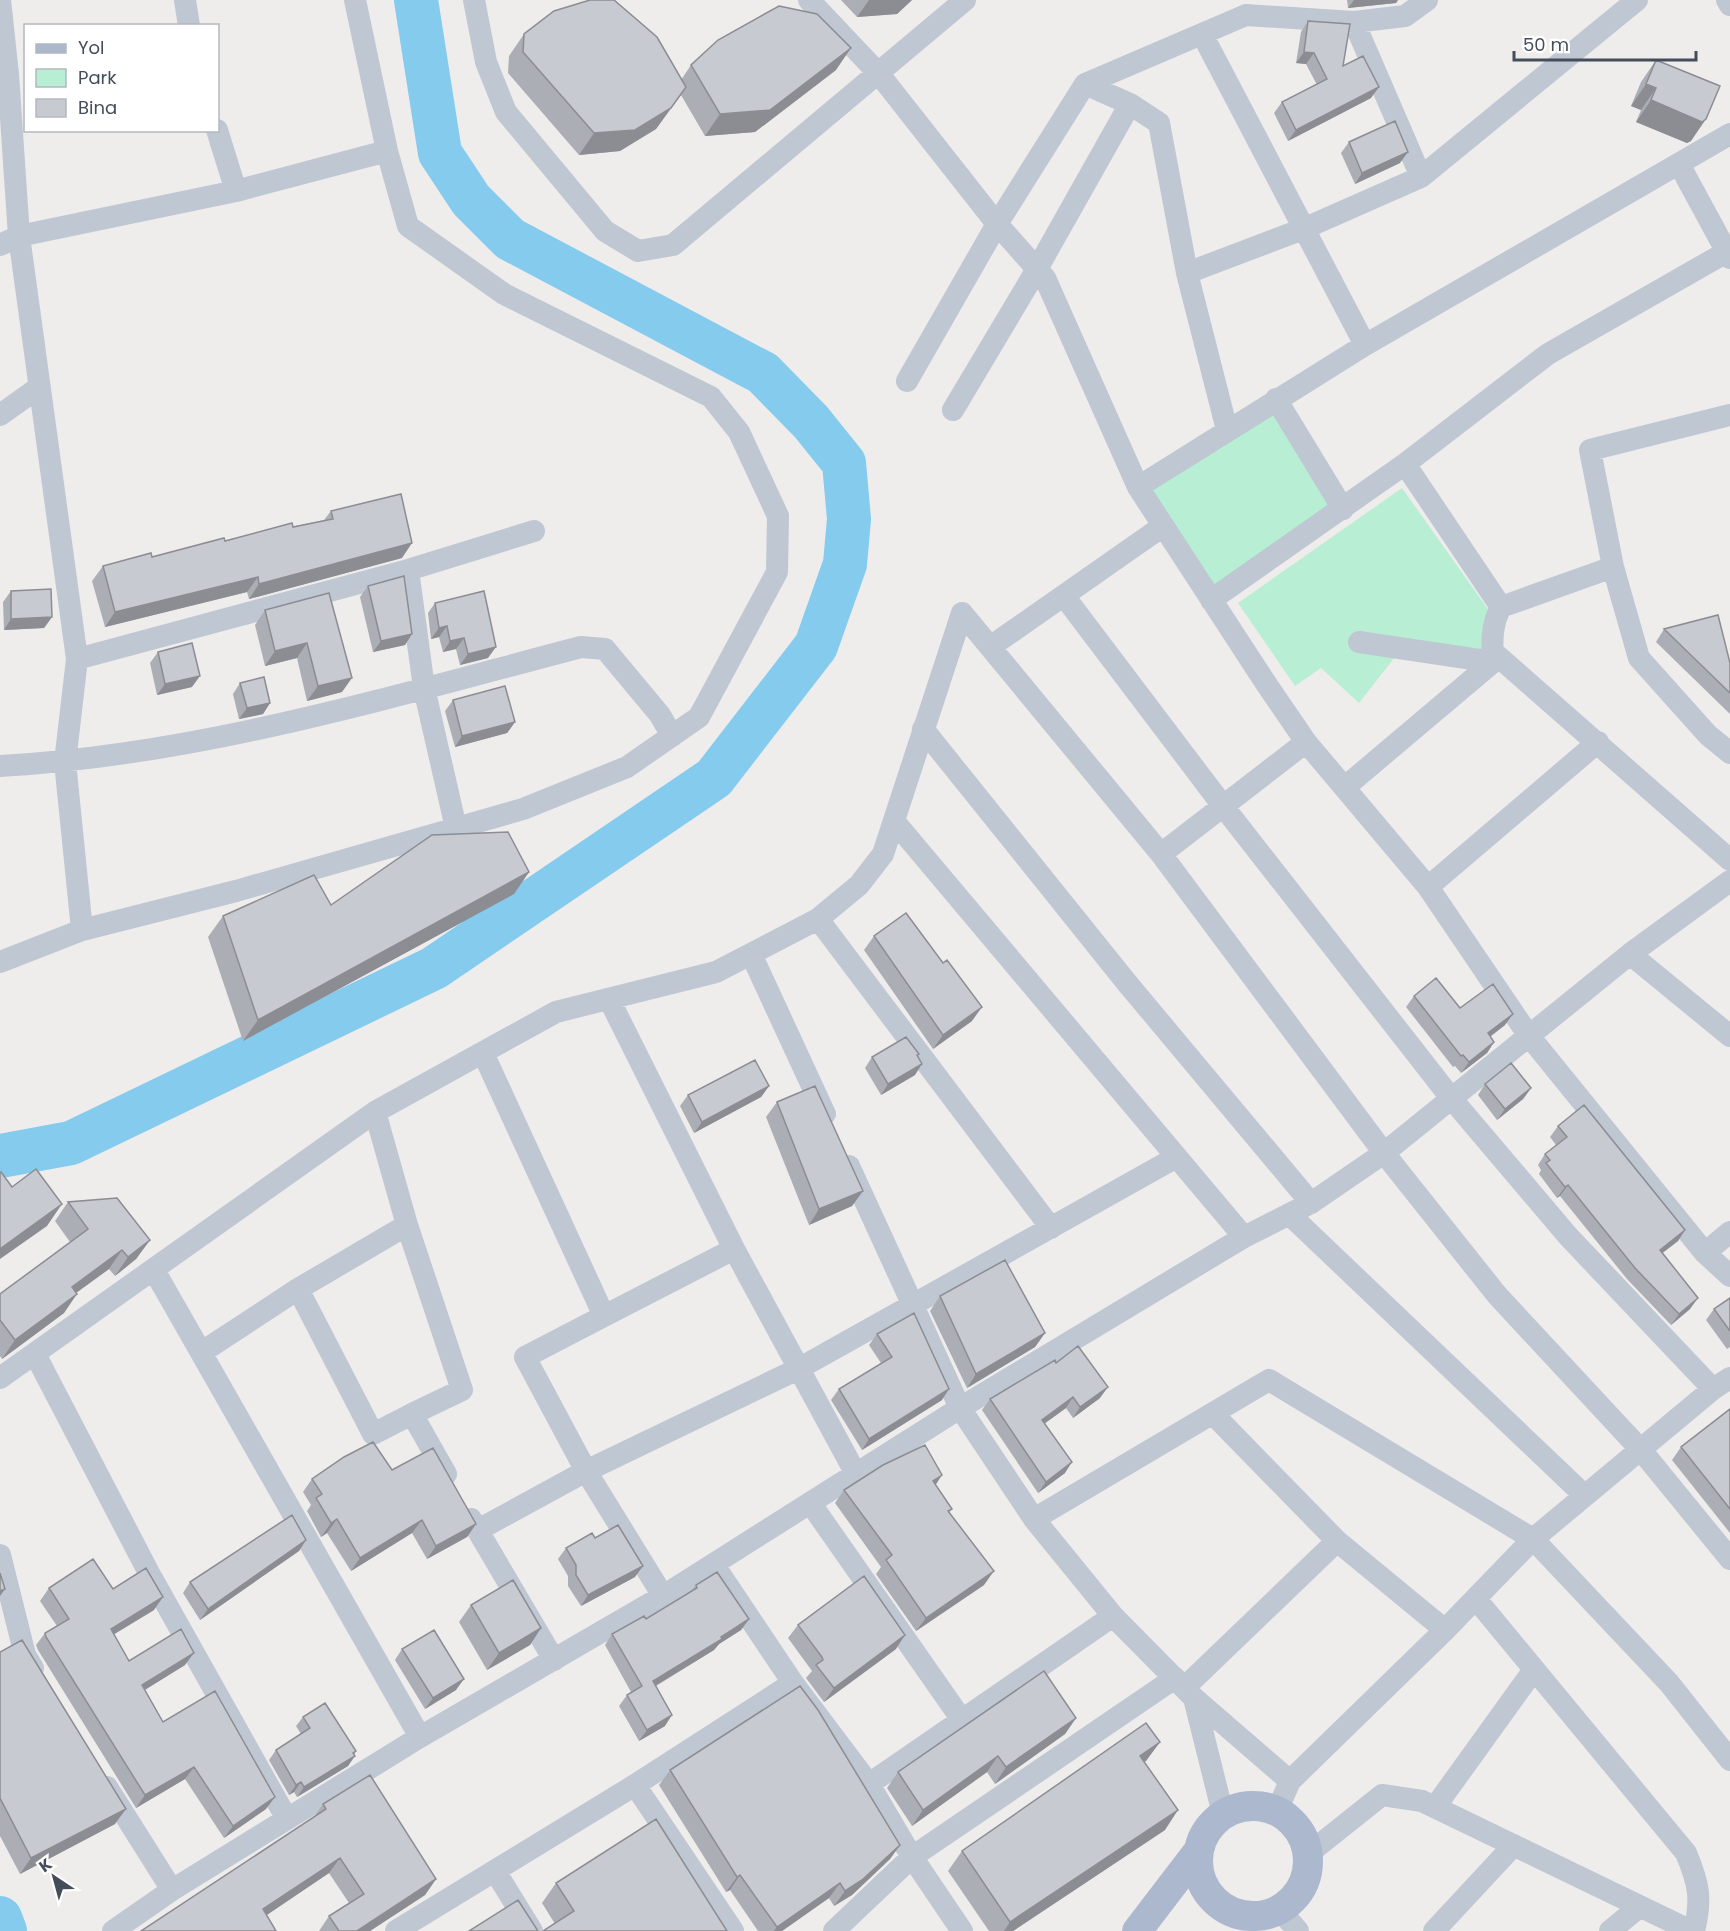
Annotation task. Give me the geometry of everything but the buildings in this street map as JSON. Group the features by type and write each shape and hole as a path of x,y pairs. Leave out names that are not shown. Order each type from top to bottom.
{"main road":[{"path":"1137,1931 1198,1850 1207,1830 1223,1814 1250,1805 1278,1811 1298,1828 1308,1854 1307,1876 1287,1923"},
{"path":"1198,1850 1198,1869 1204,1888 1216,1903 1233,1913 1287,1923"},
{"path":"1244,1931 1287,1923"}],"street":[{"path":"0,0 9,240 38,388 77,659 65,762 82,930"},
{"path":"184,0 189,24"},
{"path":"0,962 82,930 236,891 523,809 627,767 699,717 777,572 778,516 739,432 711,397 504,294 408,226 387,151 355,0"},
{"path":"474,0 486,62 506,112 605,231 638,251 673,244 965,0"},
{"path":"809,0 879,74 997,224 1046,278 1138,487 1306,742 1428,887 1529,1036 1705,1253 1730,1276"},
{"path":"907,381 997,224 1085,84 1246,15 1354,22 1427,0"},
{"path":"1187,273 1303,229 1421,177 1637,0"},
{"path":"1727,0 1730,5"},
{"path":"1354,22 1421,177"},
{"path":"1202,34 1365,345"},
{"path":"1085,84 1130,104 1159,123 1187,273 1227,430"},
{"path":"953,410 1037,269 1130,104"},
{"path":"219,132 236,191"},
{"path":"1138,487 1365,345 1730,134"},
{"path":"9,240 236,191 387,151"},
{"path":"1211,600 1405,464 1548,354 1729,253 1679,164"},
{"path":"0,415 38,388"},
{"path":"1276,399 1343,509"},
{"path":"1730,415 1590,450 1613,567 1639,658 1708,735 1730,753"},
{"path":"1405,464 1501,607"},
{"path":"990,647 1163,526"},
{"path":"77,659 408,570 534,531"},
{"path":"1345,787 1493,657 1495,619 1501,607 1613,567"},
{"path":"408,570 424,688 456,828"},
{"path":"1064,596 1223,806 1451,1098 1568,1236 1721,1384 1533,1539 1445,1630 1290,1781 1278,1811"},
{"path":"0,1378 375,1112 556,1012 716,972 818,919 859,885 883,854 962,613 1161,854 1384,1153 1497,1295 1641,1450 1730,1559"},
{"path":"1359,642 1493,657 1598,742 1730,860"},
{"path":"0,766 65,762 289,723 581,647 604,649 660,715 672,736"},
{"path":"923,729 1127,983 1311,1203"},
{"path":"1161,854 1306,742"},
{"path":"1428,887 1598,742"},
{"path":"894,821 1175,1158 1244,1237"},
{"path":"113,1931 172,1890 420,1737 714,1565 960,1408 1244,1237 1311,1203 1384,1153 1630,954 1730,881"},
{"path":"818,919 1051,1228"},
{"path":"751,954 960,1408 1034,1519 1113,1616 1185,1688 1290,1781"},
{"path":"1630,954 1730,1035"},
{"path":"609,999 734,1249 856,1474"},
{"path":"483,1053 604,1316"},
{"path":"298,1289 373,1434 462,1390 407,1225 375,1112"},
{"path":"478,1530 586,1471 798,1369 1175,1158"},
{"path":"1288,1214 1584,1495"},
{"path":"202,1352 298,1289 407,1225"},
{"path":"1705,1253 1730,1232"},
{"path":"663,1596 586,1471 525,1357 734,1249"},
{"path":"154,1270 420,1737"},
{"path":"35,1354 150,1575 287,1819"},
{"path":"1034,1519 1269,1380 1533,1539 1668,1683 1730,1760"},
{"path":"412,1414 554,1660"},
{"path":"1213,1414 1337,1541 1445,1630"},
{"path":"811,1504 962,1720"},
{"path":"834,1931 912,1857 1185,1688 1337,1541"},
{"path":"0,1555 25,1655 44,1684"},
{"path":"714,1565 793,1683 869,1784 912,1857 962,1931"},
{"path":"1308,1854 1382,1795 1422,1801 1692,1931 1701,1905 1696,1877 1686,1853 1533,1671 1476,1599"},
{"path":"869,1784 1113,1616"},
{"path":"1435,1807 1533,1671"},
{"path":"396,1931 635,1785 793,1683"},
{"path":"1185,1688 1223,1814"},
{"path":"98,1773 172,1890"},
{"path":"364,1773 376,1792"},
{"path":"635,1785 732,1931"},
{"path":"1434,1931 1514,1845"},
{"path":"495,1871 532,1931"},
{"path":"433,1881 445,1901"},
{"path":"1611,1931 1639,1907"}],"green space":[{"path":"1276,399 1343,509 1211,600 1138,487"},
{"path":"1402,488 1495,619 1493,662 1402,648 1359,703 1321,668 1295,686 1238,603"}],"waterway":[{"path":"0,1156 71,1143 434,968 714,778 816,646 845,564 849,519 844,463 811,422 763,373 510,239 471,200 440,153 416,0"},
{"path":"0,1918 5,1931"}]}
